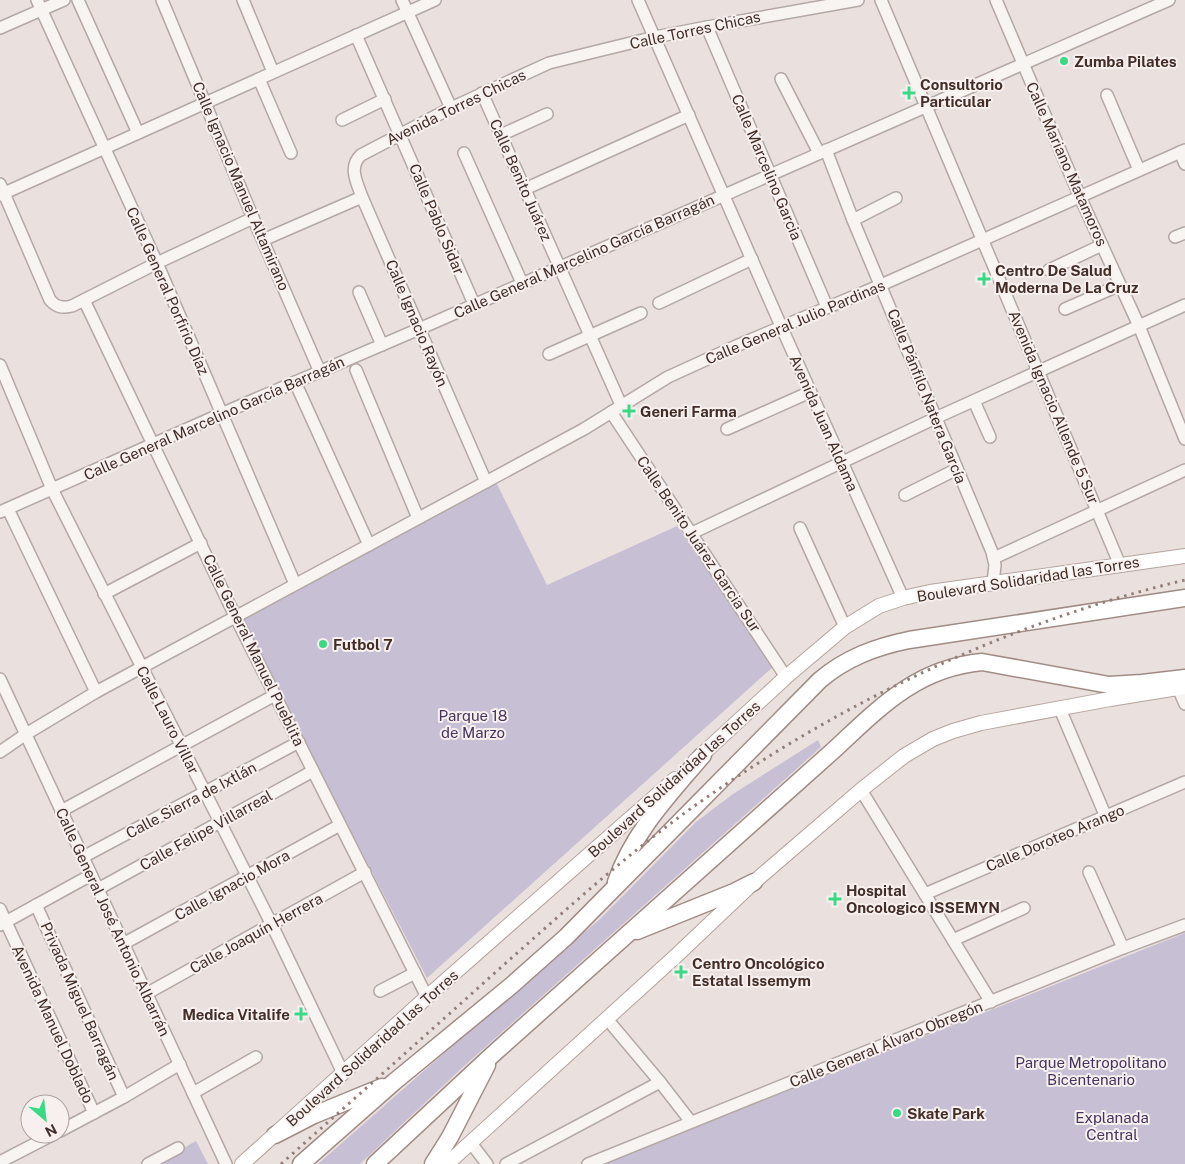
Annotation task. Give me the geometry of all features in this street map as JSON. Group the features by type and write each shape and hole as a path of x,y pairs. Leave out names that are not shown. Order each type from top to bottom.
{"highway":[{"name":"Boulevard Solidaridad las Torres","path":"301,1164 394,1082 546,956 831,671 858,656 891,644 914,639 1185,598"},
{"path":"375,1164 491,1056 882,704 913,683 967,663 982,662 1109,685 1142,683 1183,685"},
{"path":"614,888 640,833 664,800 703,755"},
{"path":"626,935 734,892 754,882"},
{"path":"433,1164 450,1137 491,1056"},
{"path":"275,1135 320,1112 394,1082"}],"main road":[{"name":"Boulevard Solidaridad las Torres","path":"242,1164 703,755 786,677 845,626 879,606 930,592 1185,556"},
{"path":"447,1164 678,955 754,882 861,790 904,756 933,739 981,723 1183,685"}],"street":[{"path":"0,28 39,5 64,0"},
{"path":"78,0 138,133"},
{"name":"Calle Ignacio Manuel Altamirano","path":"162,0 320,372"},
{"path":"243,0 273,72"},
{"path":"402,0 451,108"},
{"path":"253,218 156,263 72,306 64,308 54,305 50,300 1,191 104,148 435,0"},
{"name":"Avenida Juan Aldama","path":"638,0 810,392 903,598"},
{"path":"784,0 789,11"},
{"name":"Calle Torres Chicas","path":"562,60 707,27 858,0"},
{"name":"Avenida Ignacio Allende 5 Sur","path":"881,0 1120,565"},
{"name":"Calle Mariano Matamoros","path":"996,0 1080,197 1139,326 1185,439"},
{"name":"Calle General Marcelino García Barragán","path":"4,510 1167,0"},
{"name":"Calle General Porfirio Díaz","path":"39,5 156,263 295,584"},
{"name":"Calle Marcelino Garcia","path":"707,27 827,307"},
{"name":"Calle Pablo Sidar","path":"356,36 474,304"},
{"name":"Avenida Torres Chicas","path":"354,162 361,155 451,108 536,68 562,60"},
{"path":"259,79 291,153"},
{"name":"Calle Pánfilo Natera García","path":"781,79 823,151 881,285 994,558"},
{"name":"Calle Benito Juárez","path":"482,93 622,405"},
{"path":"1106,95 1139,170"},
{"path":"342,120 384,100"},
{"path":"501,135 547,114"},
{"path":"525,189 689,115"},
{"path":"1182,151 1185,164"},
{"name":"Calle General Julio Pardinas","path":"0,752 96,692 584,429 668,377 781,326 881,285 1182,151"},
{"path":"464,152 522,283"},
{"name":"Calle Ignacio Rayón","path":"354,162 355,175 362,197 486,482"},
{"path":"263,240 362,197"},
{"path":"853,220 896,198"},
{"path":"1049,270 1102,245"},
{"path":"659,303 752,259"},
{"path":"1065,309 1120,285"},
{"path":"359,292 382,345"},
{"name":"Calle General Manuel Pueblita","path":"84,300 235,616 428,997"},
{"path":"692,533 936,418 1185,305"},
{"path":"549,354 641,313"},
{"name":"Calle Lauro Villar","path":"0,365 52,490 248,876 343,1073"},
{"path":"356,370 418,518"},
{"path":"295,382 369,545"},
{"path":"728,429 810,392"},
{"path":"974,401 990,436"},
{"name":"Calle Benito Juárez Garcia Sur","path":"611,412 786,677"},
{"path":"905,495 958,469"},
{"path":"993,583 994,558 1185,470"},
{"path":"4,510 96,692"},
{"path":"800,528 845,626"},
{"path":"104,594 201,543"},
{"name":"Calle General José Antonio Albarrán","path":"0,679 226,1164"},
{"path":"1183,685 1185,704"},
{"path":"61,812 275,694"},
{"path":"1060,709 1106,817"},
{"name":"Calle Sierra de Ixtlán","path":"83,858 299,742"},
{"name":"Calle Felipe Villarreal","path":"98,889 313,771"},
{"name":"Calle Doroteo Arango","path":"925,894 1185,782"},
{"path":"861,790 991,1002"},
{"name":"Calle Ignacio Mora","path":"123,944 340,825"},
{"name":"Calle Joaquín Herrera","path":"146,994 365,872"},
{"path":"1089,872 1123,948"},
{"path":"3,923 91,875"},
{"name":"Privada Miguel Barragán","path":"36,905 124,1097"},
{"path":"953,940 1024,908"},
{"name":"Avenida Manuel Doblado","path":"0,909 3,923 94,1113"},
{"name":"Calle General Álvaro Obregón","path":"588,1164 1123,948 1185,925"},
{"path":"380,992 415,973"},
{"path":"607,1019 691,1122"},
{"path":"193,1093 256,1057"},
{"path":"70,1126 180,1064"},
{"path":"506,1164 660,1082"},
{"path":"471,1143 487,1164"},
{"path":"0,1162 35,1144"},
{"path":"148,1164 178,1148"}],"green space":[{"name":"Parque 18 de Marzo","path":"496,482 547,585 677,526 774,666 427,978 242,621"},
{"path":"818,740 821,747 463,1067 360,1164 318,1164 534,974 599,920 696,822 733,794"},
{"name":"Parque Metropolitano Bicentenario","path":"1185,933 1185,1164 602,1164"},
{"path":"196,1141 208,1164 155,1164"}],"railway":[{"path":"281,1164 544,929 614,869 661,830 743,773 802,736 863,702 988,644 1053,619 1118,598 1185,580"}],"place":[{"name":"Zumba Pilates","path":"1064,61"},
{"name":"Consultorio Particular","path":"909,93"},
{"name":"Centro De Salud Moderna De La Cruz","path":"984,279"},
{"name":"Generi Farma","path":"629,411"},
{"name":"Futbol 7","path":"323,644"},
{"name":"Hospital Oncologico ISSEMYN","path":"835,899"},
{"name":"Centro Oncológico Estatal Issemym","path":"681,972"},
{"name":"Medica Vitalife","path":"301,1014"},
{"name":"Skate Park","path":"897,1113"}],"park label":[{"name":"Explanada Central","path":"1112,1126"}]}
